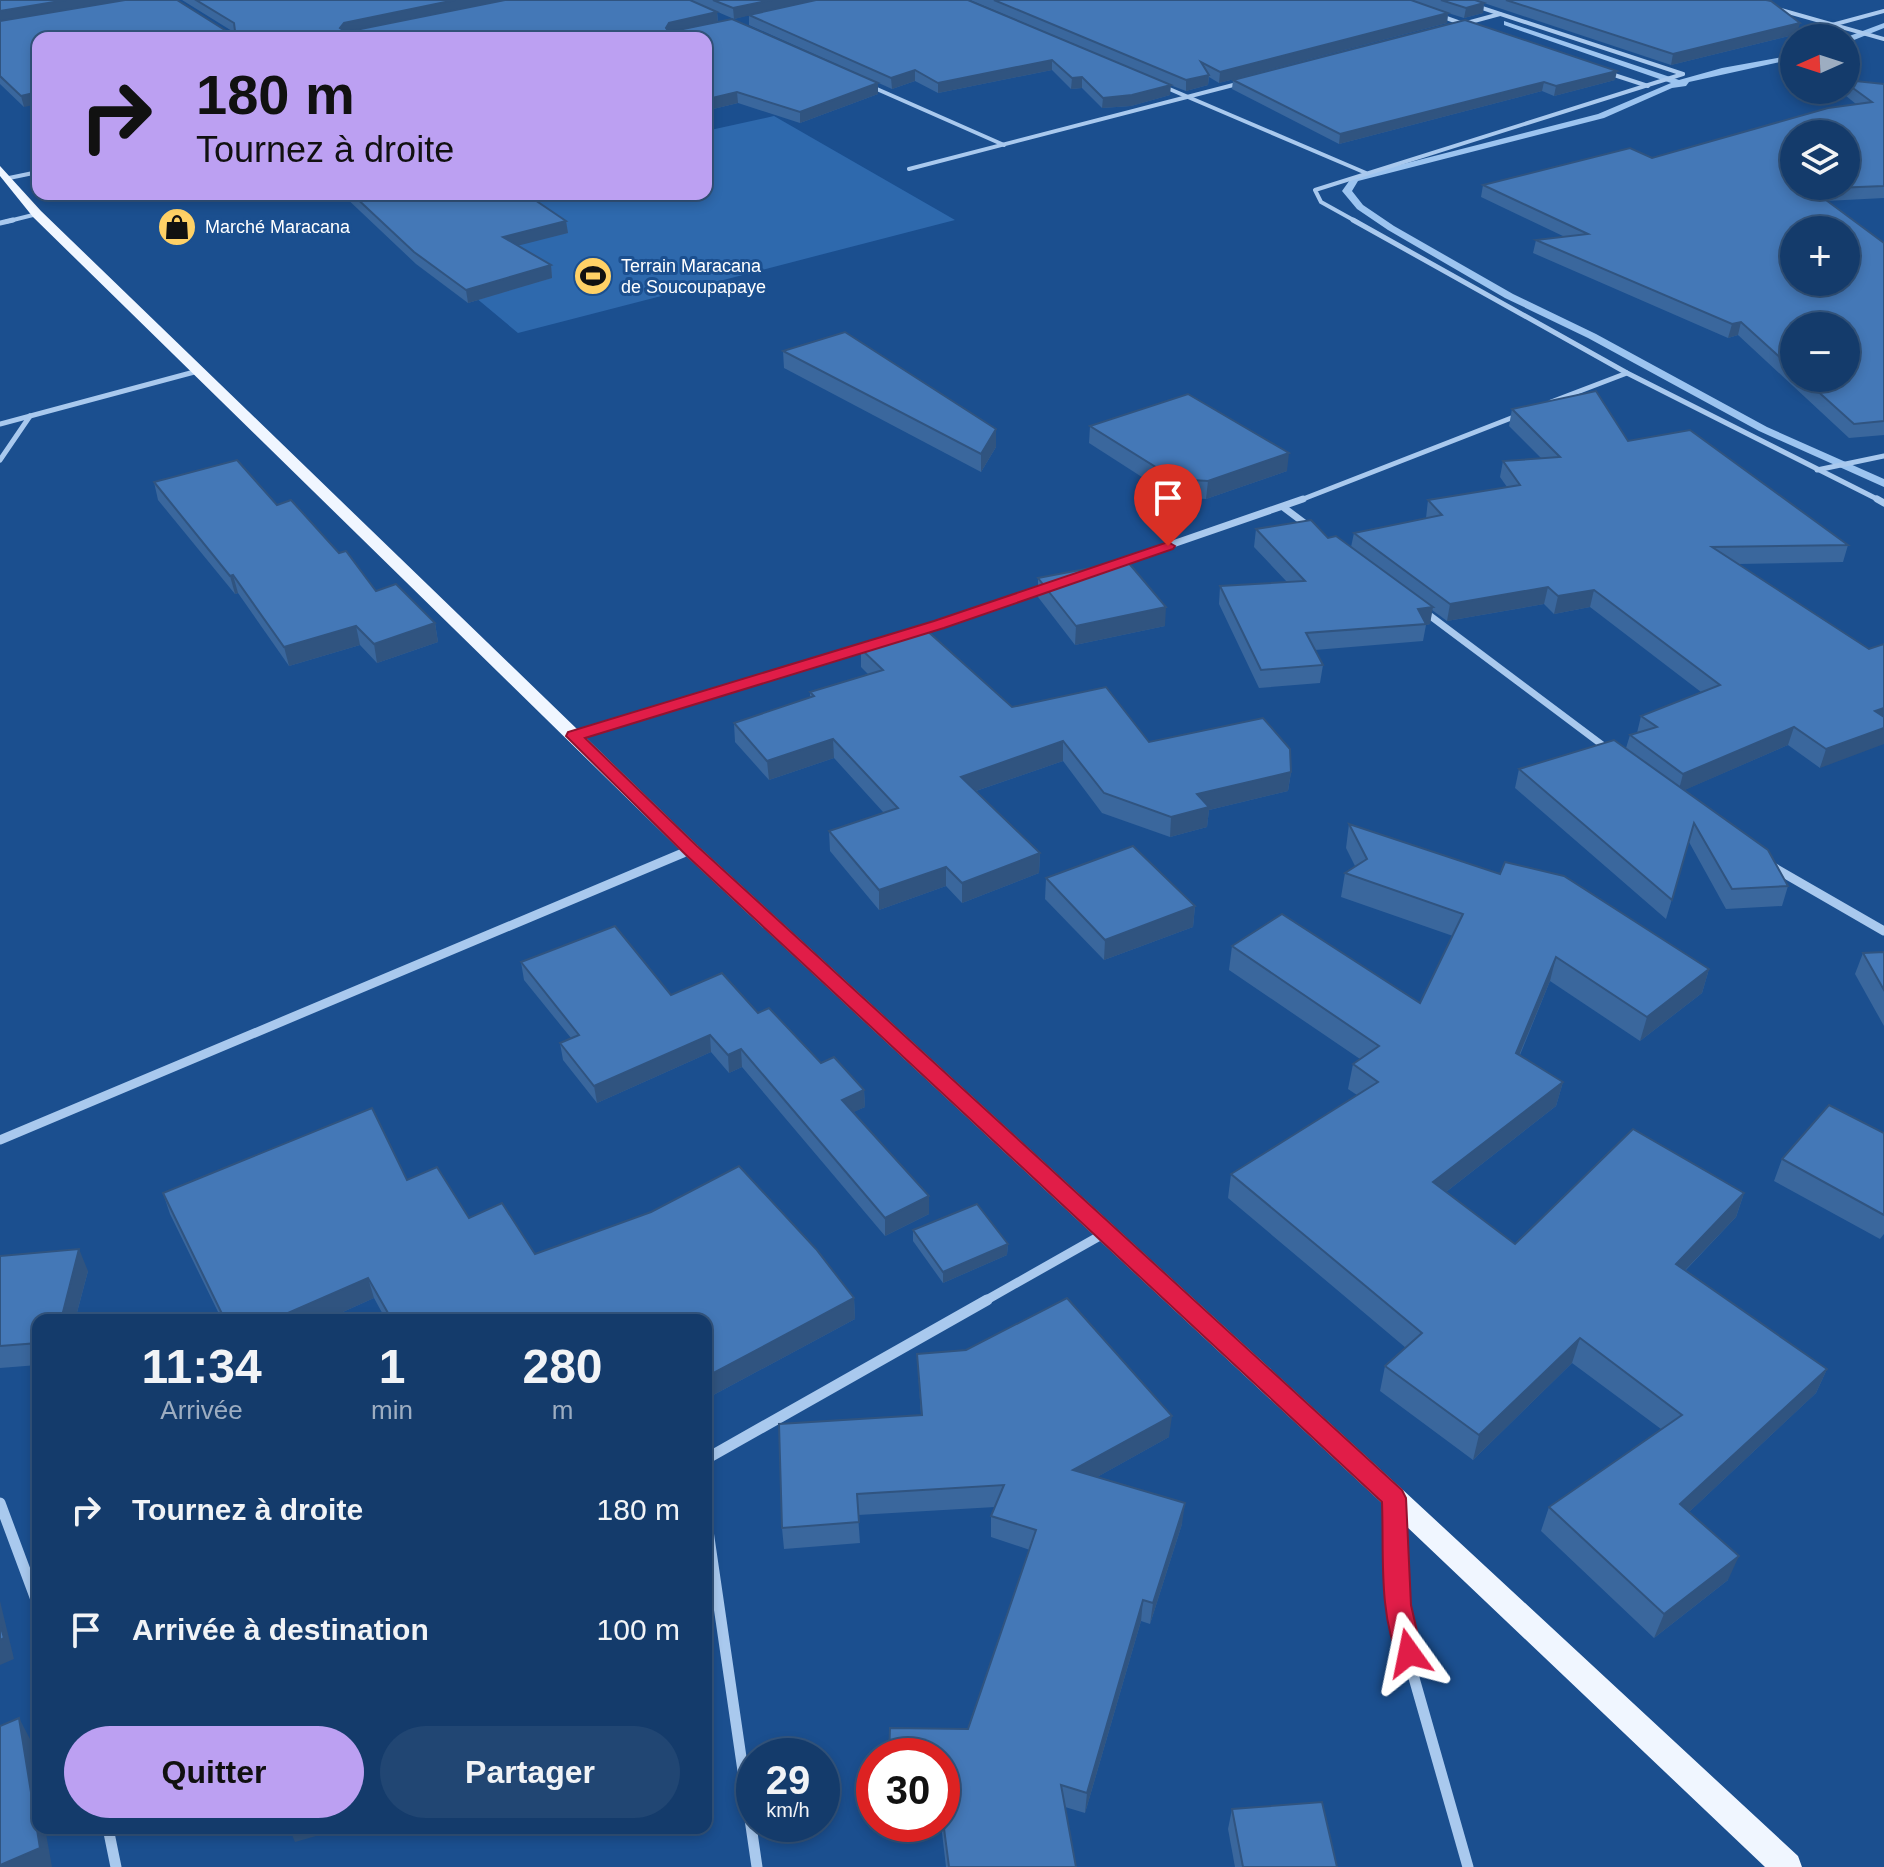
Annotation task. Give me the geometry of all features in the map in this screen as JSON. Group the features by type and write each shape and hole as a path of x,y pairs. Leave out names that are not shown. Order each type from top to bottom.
{"main road":[{"path":"4,173 37,214 691,850 1394,1498 1787,1867"}],"street":[{"path":"1458,0 1683,74 1440,153 1366,173 1315,190 1315,195 1321,202 1627,373 1884,503"},
{"path":"1760,4 1825,24"},
{"path":"1838,24 1884,11"},
{"path":"1436,14 1477,28"},
{"path":"1448,28 1500,14"},
{"path":"1860,33 1884,39"},
{"path":"1606,72 1648,87"},
{"path":"909,169 1250,80"},
{"path":"861,82 1004,145"},
{"path":"1160,84 1366,173"},
{"path":"4,173 32,172"},
{"path":"0,223 37,214"},
{"path":"0,424 198,371"},
{"path":"1541,406 1627,373"},
{"path":"1103,568 1283,507 1526,412"},
{"path":"0,460 30,416"},
{"path":"1817,470 1884,456"},
{"path":"1283,507 1320,535"},
{"path":"574,736 924,629 1059,584"},
{"path":"1421,610 1622,759"},
{"path":"0,1140 691,850"},
{"path":"1760,859 1798,884 1884,931"},
{"path":"712,1456 1105,1233"},
{"path":"1394,1498 1399,1605 1414,1678 1468,1867"},
{"path":"0,1503 32,1589"},
{"path":"712,1558 757,1867"},
{"path":"109,1834 116,1867"}],"shaded area":[{"name":"Terrain Maracana de Soucoupapaye","path":"774,116 955,220 518,333 367,207 398,200 712,200 712,130"}],"building":[{"path":"0,0 66,0 0,11"},
{"path":"125,0 177,0 228,32 32,32 32,93 21,96 0,76 0,21"},
{"path":"196,0 455,0 344,23 340,28 346,32 228,32 235,31 234,23"},
{"path":"505,0 690,0 717,12 669,23 666,28 669,32 346,32"},
{"path":"713,0 772,0 733,8"},
{"path":"816,0 968,0 1171,85 1132,95 1103,98 1082,77 1072,78 1052,60 938,83 915,70 891,78 749,15"},
{"path":"994,0 1411,0 1448,13 1220,72 1201,62 1209,75 1186,80"},
{"path":"1441,0 1475,0 1484,3 1466,8"},
{"path":"1506,0 1766,0 1800,23 1780,24 1780,28 1673,54"},
{"path":"732,19 878,83 800,112 737,92 712,98 712,32 669,32"},
{"path":"1465,20 1617,71 1556,86 1544,82 1340,134 1233,80"},
{"path":"1860,81 1884,84 1884,186 1860,187 1860,120 1786,120 1828,108 1872,102 1860,93"},
{"path":"1780,122 1780,200 1826,200 1848,216 1780,216 1780,296 1860,296 1860,225 1884,243 1884,421 1854,424 1819,392 1860,392 1860,312 1780,312 1780,357 1741,322 1732,324 1536,240 1588,234 1483,185 1630,148 1652,158"},
{"path":"358,200 535,200 566,221 503,237 551,265 466,290 414,252"},
{"path":"845,332 996,429 981,454 783,351"},
{"path":"1596,391 1628,441 1690,430 1848,545 1712,547 1869,649 1884,644 1884,708 1875,711 1884,717 1884,728 1826,749 1794,727 1683,774 1630,735 1657,727 1641,716 1720,685 1594,590 1558,596 1548,587 1450,604 1354,533 1442,515 1428,500 1520,485 1503,461 1560,457 1512,409"},
{"path":"1188,394 1289,453 1208,481 1175,479 1090,426"},
{"path":"237,460 277,505 291,500 339,553 346,551 376,591 396,584 435,623 374,644 356,626 284,647 233,575 230,576 154,482"},
{"path":"1311,520 1328,538 1336,536 1433,607 1418,609 1426,624 1306,633 1323,665 1261,670 1220,586 1305,581 1256,529"},
{"path":"1127,561 1166,607 1076,626 1038,578"},
{"path":"924,628 1012,707 1106,687 1149,742 1263,718 1290,749 1291,772 1197,794 1209,807 1171,817 1104,793 1063,741 961,777 1040,853 962,883 946,867 879,890 829,831 898,808 833,739 767,761 734,723 814,696 810,692 883,670 861,649"},
{"path":"1614,740 1768,850 1788,886 1732,889 1694,823 1672,900 1519,769"},
{"path":"1349,824 1500,874 1505,862 1564,876 1709,969 1647,1017 1556,957 1516,1053 1563,1082 1433,1182 1515,1244 1633,1129 1744,1193 1676,1264 1827,1369 1680,1504 1739,1556 1664,1614 1549,1507 1682,1415 1580,1338 1479,1435 1385,1366 1422,1333 1231,1174 1378,1082 1353,1064 1379,1046 1232,946 1282,914 1420,1003 1463,914 1345,873 1367,859"},
{"path":"1133,846 1195,906 1105,940 1046,878"},
{"path":"615,926 671,995 722,973 758,1013 769,1008 821,1063 834,1057 864,1090 842,1100 929,1196 885,1218 741,1049 728,1055 710,1035 594,1086 560,1043 579,1035 521,962"},
{"path":"1884,952 1884,990 1863,953"},
{"path":"1829,1105 1884,1133 1884,1215 1782,1159"},
{"path":"372,1108 407,1180 437,1167 469,1218 502,1203 535,1254 651,1212 739,1166 816,1249 854,1298 712,1374 712,1314 389,1314 368,1278 286,1314 222,1314 163,1193"},
{"path":"977,1204 1008,1244 943,1272 913,1230"},
{"path":"79,1249 63,1314 32,1314 32,1343 0,1346 0,1256"},
{"path":"1067,1298 1172,1416 1073,1470 1185,1503 1153,1603 1143,1600 1087,1793 1061,1785 1076,1867 949,1867 946,1842 960,1842 960,1738 890,1738 890,1728 968,1729 1036,1530 991,1516 1004,1485 857,1494 859,1522 782,1528 779,1424 922,1415 917,1354 966,1350"},
{"path":"19,1718 32,1798 32,1834 38,1834 40,1848 0,1865 0,1726"},
{"path":"1322,1802 1337,1867 1243,1867 1232,1809"}],"waterway":[{"path":"1507,23 1679,83"},
{"path":"1860,34 1884,25"},
{"path":"1679,83 1780,60"},
{"path":"1679,83 1601,116 1355,179 1347,191 1360,207 1391,228 1509,296 1592,336 1763,429 1884,483"}],"place":[{"name":"Marché Maracana","path":"177,227"},
{"name":"Terrain Maracana de Soucoupapaye","path":"593,276"}],"route":[{"path":"1168,546 939,624 574,736 691,850 1394,1498 1399,1605 1409,1653"}]}
